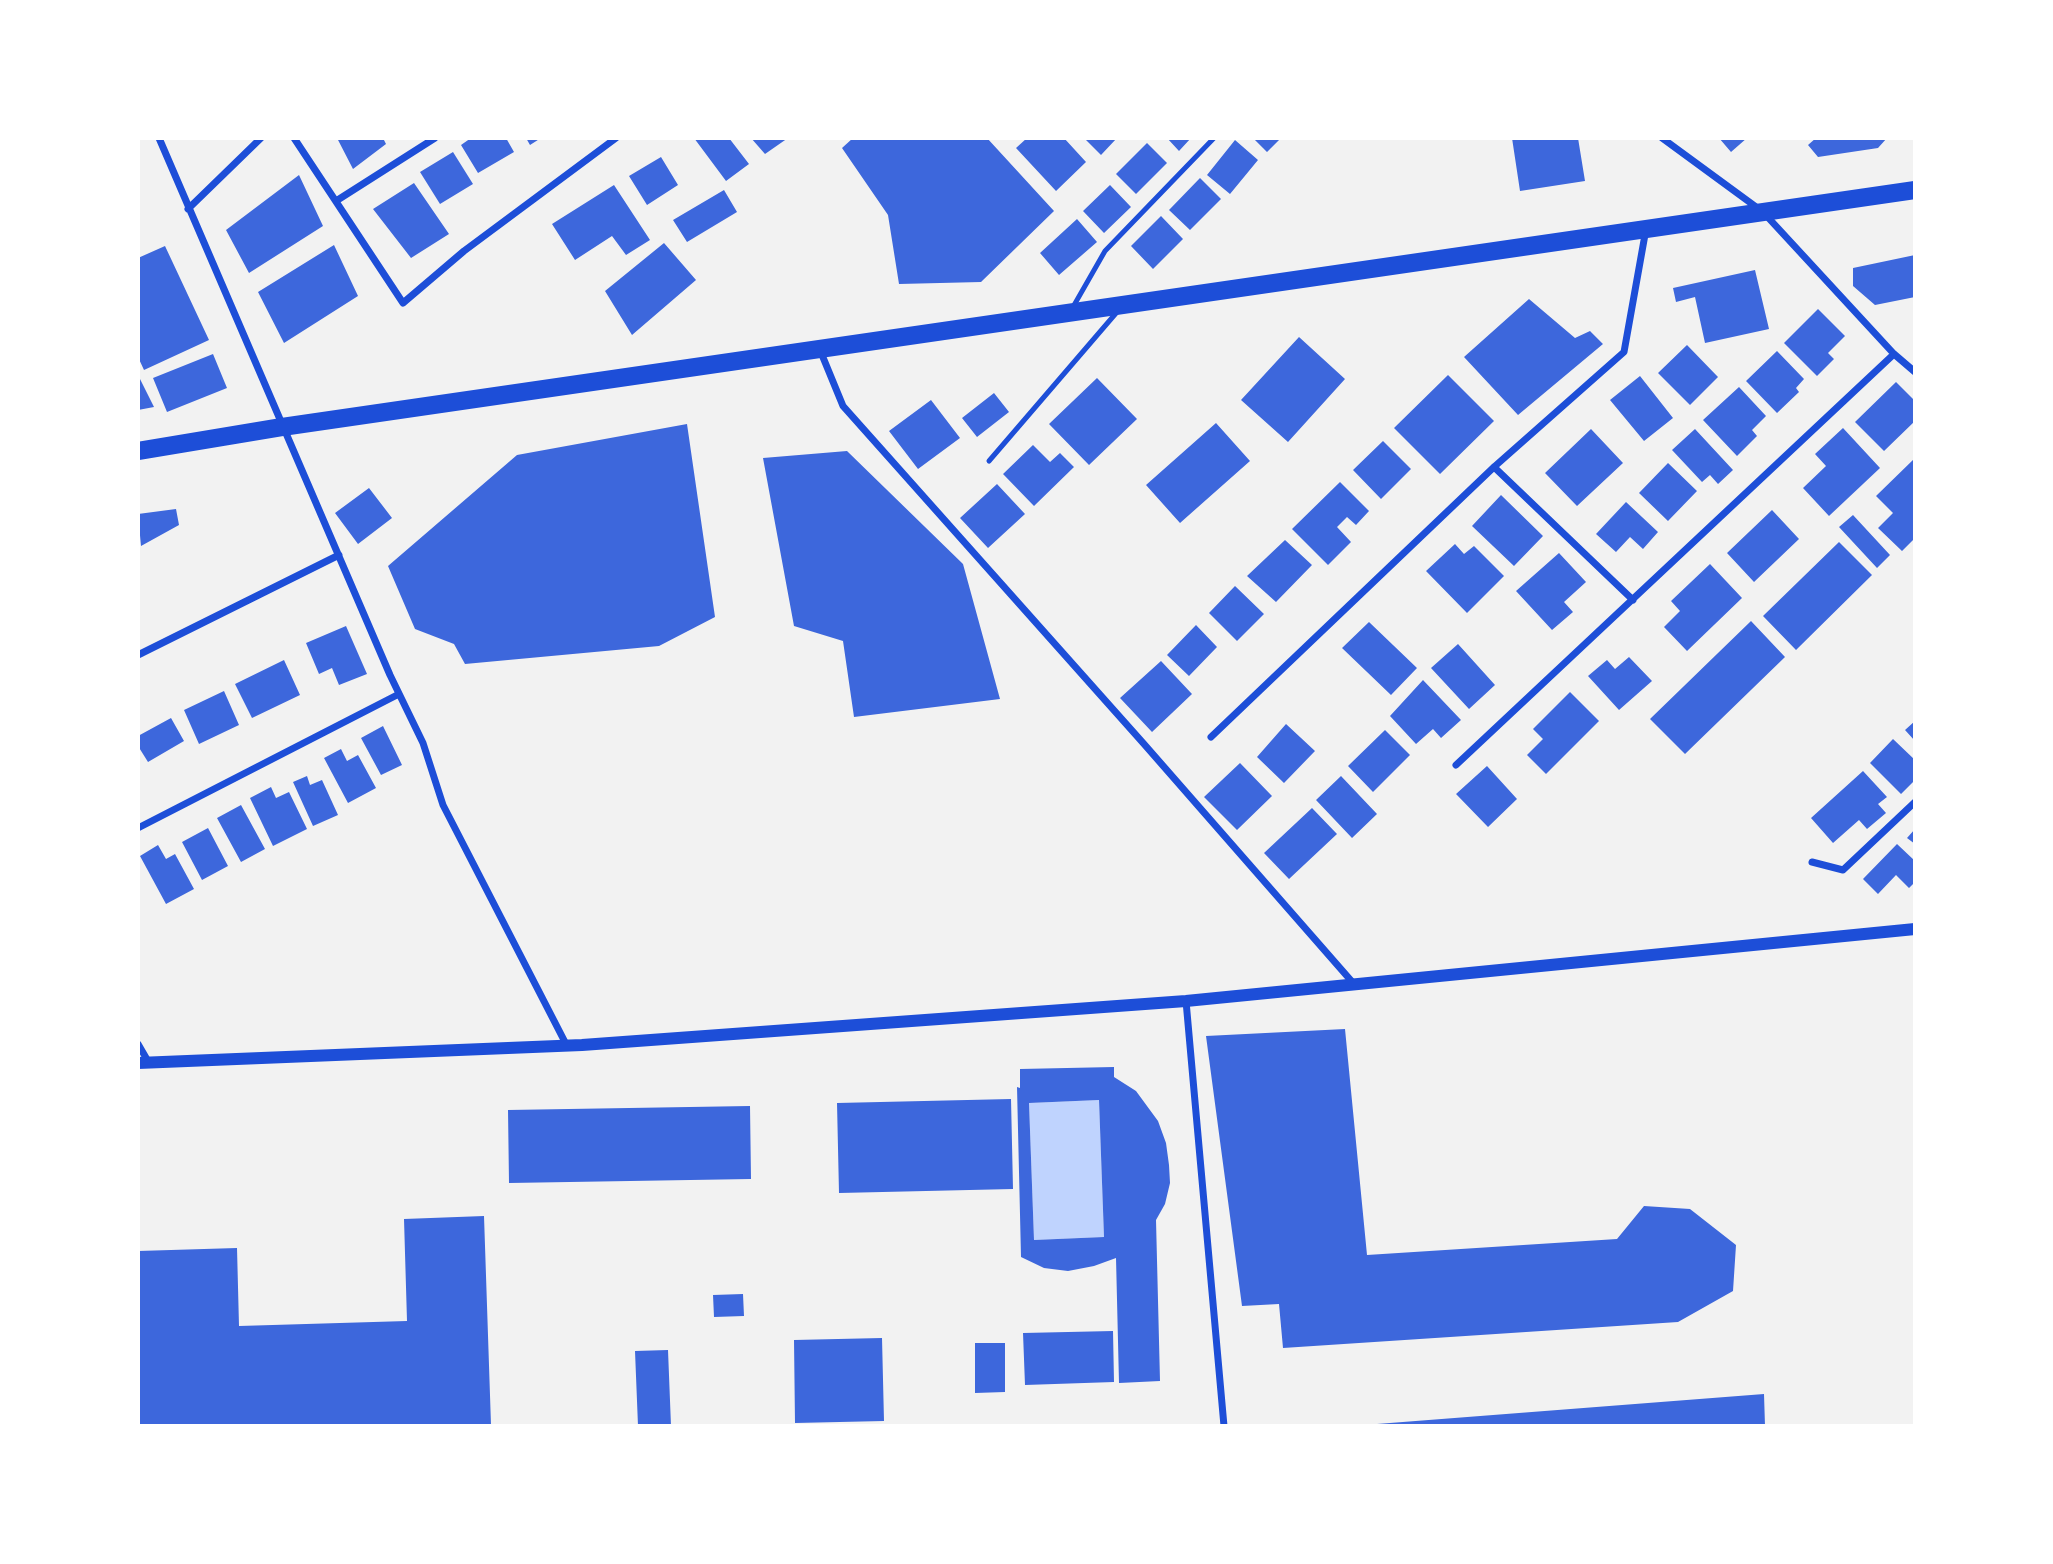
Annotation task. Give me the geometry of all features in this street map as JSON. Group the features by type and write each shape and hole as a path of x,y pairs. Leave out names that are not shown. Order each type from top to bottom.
{"main road":[{"path":"138,451 282,427 1915,190"}],"street":[{"path":"159,138 282,427 423,743 443,805 567,1046"},
{"path":"188,209 261,138"},
{"path":"294,138 403,303 464,251 616,138"},
{"path":"336,201 435,138"},
{"path":"1662,138 1763,212 1894,354 1915,372"},
{"path":"1211,737 1494,467 1623,352 1646,229"},
{"path":"820,349 843,405 1354,985"},
{"path":"1456,765 1894,354"},
{"path":"1494,467 1633,600"},
{"path":"138,655 339,555"},
{"path":"138,828 399,694"},
{"path":"1812,862 1843,870 1915,802"},
{"path":"138,1044 144,1063 567,1046 1186,1000 1915,929"},
{"path":"1186,1000 1224,1426"}],"lane":[{"path":"1069,313 1105,251 1214,138"},
{"path":"989,461 1122,305"}],"water":[{"path":"1099,1100 1104,1237 1034,1240 1029,1103"}],"building":[{"path":"337,138 383,138 386,144 353,169"},
{"path":"471,138 506,138 514,152 478,173 461,145"},
{"path":"526,138 541,138 530,145"},
{"path":"694,138 729,138 749,164 726,181"},
{"path":"751,138 788,138 765,154"},
{"path":"853,138 987,138 1054,211 981,282 899,284 888,215 842,148"},
{"path":"1027,138 1064,138 1086,162 1056,191 1016,148"},
{"path":"1084,138 1117,138 1101,155"},
{"path":"1167,138 1191,138 1179,151"},
{"path":"1253,138 1281,138 1267,152"},
{"path":"1512,138 1578,138 1585,181 1520,191"},
{"path":"1719,138 1747,138 1731,152"},
{"path":"1816,138 1887,138 1878,148 1818,157 1808,145"},
{"path":"1235,140 1258,160 1230,194 1207,175"},
{"path":"1147,143 1167,163 1136,194 1116,174"},
{"path":"453,152 473,184 440,204 420,172"},
{"path":"661,157 678,185 647,205 629,176"},
{"path":"299,175 323,226 249,273 226,230"},
{"path":"1200,178 1221,199 1190,230 1169,210"},
{"path":"414,183 449,234 411,258 373,209"},
{"path":"614,185 650,240 626,255 612,236 575,260 552,224"},
{"path":"1110,185 1131,207 1104,233 1083,211"},
{"path":"724,190 737,212 687,242 673,220"},
{"path":"1161,216 1183,239 1153,269 1131,246"},
{"path":"1077,219 1097,242 1059,275 1040,253"},
{"path":"664,243 696,280 632,335 605,291"},
{"path":"334,245 358,296 284,343 258,292"},
{"path":"165,246 209,340 144,370 138,357 138,258"},
{"path":"1915,255 1915,297 1875,305 1853,286 1853,268"},
{"path":"1755,270 1769,329 1705,343 1695,297 1676,302 1673,288"},
{"path":"1529,299 1575,338 1590,331 1603,344 1518,415 1464,357"},
{"path":"1818,309 1845,336 1828,353 1834,359 1817,376 1784,343"},
{"path":"1299,337 1345,379 1288,442 1241,400"},
{"path":"1687,345 1718,377 1690,405 1658,373"},
{"path":"1777,351 1804,379 1796,388 1799,392 1777,413 1746,381"},
{"path":"213,354 227,388 167,412 153,378"},
{"path":"138,375 154,407 138,410"},
{"path":"1448,375 1494,421 1440,474 1394,428"},
{"path":"1640,376 1673,418 1644,441 1610,400"},
{"path":"1097,378 1137,419 1089,465 1049,424"},
{"path":"1896,382 1915,401 1915,421 1884,451 1855,422"},
{"path":"1739,387 1766,416 1752,430 1757,436 1737,456 1703,420"},
{"path":"994,393 1009,412 977,437 962,418"},
{"path":"931,400 960,438 918,469 889,431"},
{"path":"1216,423 1250,461 1180,523 1146,485"},
{"path":"687,424 715,617 659,646 465,664 454,644 415,629 388,566 517,455"},
{"path":"1843,428 1880,468 1829,516 1803,488 1826,466 1815,454"},
{"path":"1591,429 1623,463 1577,506 1545,473"},
{"path":"1695,429 1733,470 1718,484 1710,475 1702,482 1672,450"},
{"path":"1383,441 1411,469 1381,499 1353,470"},
{"path":"1033,445 1050,462 1060,453 1074,467 1034,506 1003,474"},
{"path":"847,451 963,564 1000,699 854,717 843,641 794,626 763,458"},
{"path":"1915,458 1915,538 1902,551 1878,528 1893,513 1876,496"},
{"path":"1668,463 1697,491 1668,521 1639,493"},
{"path":"1340,482 1369,511 1356,525 1347,517 1337,527 1351,542 1328,565 1292,529"},
{"path":"997,484 1025,514 988,548 960,518"},
{"path":"369,488 392,518 358,544 335,513"},
{"path":"1501,495 1543,536 1514,566 1472,526"},
{"path":"1626,502 1658,532 1643,549 1630,537 1616,552 1596,534"},
{"path":"176,509 179,525 141,546 138,514"},
{"path":"1772,510 1799,539 1754,582 1727,553"},
{"path":"1853,515 1890,555 1877,568 1839,527"},
{"path":"1285,540 1312,565 1276,602 1247,576"},
{"path":"1839,542 1872,575 1796,650 1763,616"},
{"path":"1455,544 1464,554 1474,546 1504,576 1467,613 1426,571"},
{"path":"1559,553 1586,582 1564,602 1573,612 1552,630 1516,591"},
{"path":"1710,564 1742,598 1687,651 1664,627 1680,611 1671,601"},
{"path":"1235,586 1264,614 1237,641 1209,613"},
{"path":"1751,621 1785,657 1685,754 1650,719"},
{"path":"1369,622 1417,668 1391,695 1342,648"},
{"path":"1196,625 1217,647 1189,676 1167,655"},
{"path":"346,626 367,674 339,685 332,668 319,674 306,643"},
{"path":"1458,644 1495,685 1469,709 1431,668"},
{"path":"1629,657 1652,681 1619,710 1588,676 1607,660 1615,669"},
{"path":"284,660 300,695 252,718 235,684"},
{"path":"1161,661 1192,694 1152,732 1120,698"},
{"path":"1423,680 1461,720 1441,738 1433,729 1416,744 1390,716"},
{"path":"224,691 239,725 199,744 184,710"},
{"path":"1570,692 1599,721 1546,774 1527,755 1543,739 1533,729"},
{"path":"171,718 184,741 148,762 138,746 138,736"},
{"path":"1915,721 1915,741 1905,730"},
{"path":"1286,724 1315,751 1284,783 1257,757"},
{"path":"383,726 402,765 381,775 361,738"},
{"path":"1385,730 1410,755 1373,792 1348,766"},
{"path":"1893,739 1915,760 1915,780 1901,794 1870,763"},
{"path":"341,749 347,761 358,755 376,788 348,803 324,758"},
{"path":"1240,763 1272,796 1237,830 1204,797"},
{"path":"1487,766 1517,799 1488,827 1456,794"},
{"path":"1863,771 1887,797 1878,804 1886,813 1867,829 1859,820 1833,843 1811,818"},
{"path":"307,776 310,785 322,780 338,815 313,826 293,782"},
{"path":"1341,776 1377,814 1352,838 1316,800"},
{"path":"271,787 276,798 289,792 307,829 273,846 250,798"},
{"path":"241,805 265,849 241,862 217,818"},
{"path":"1312,808 1337,834 1289,879 1264,853"},
{"path":"208,828 228,866 202,880 182,842"},
{"path":"1915,829 1915,844 1907,838"},
{"path":"1897,844 1915,861 1915,882 1909,888 1896,875 1878,894 1863,879"},
{"path":"158,845 166,859 175,854 194,889 166,904 140,856"},
{"path":"1345,1029 1367,1255 1617,1239 1644,1206 1690,1209 1736,1245 1733,1291 1678,1322 1283,1348 1279,1304 1242,1306 1206,1036"},
{"path":"1114,1067 1114,1077 1136,1091 1158,1121 1166,1143 1170,1183 1165,1204 1156,1220 1160,1381 1119,1383 1116,1258 1068,1271 1044,1268 1021,1257 1017,1087 1020,1088 1020,1069","holes":["1099,1100 1104,1237 1034,1240 1029,1103"]},
{"path":"1011,1099 1013,1189 839,1193 837,1103"},
{"path":"750,1106 751,1179 509,1183 508,1110"},
{"path":"484,1216 491,1425 138,1426 138,1251 237,1248 239,1326 407,1321 404,1219"},
{"path":"743,1294 744,1316 714,1317 713,1295"},
{"path":"1113,1331 1114,1382 1025,1385 1023,1333"},
{"path":"882,1338 884,1421 795,1423 794,1340"},
{"path":"975,1343 1005,1343 1005,1392 975,1393"},
{"path":"668,1350 671,1426 638,1426 635,1351"},
{"path":"1764,1394 1765,1426 1377,1426 1377,1424"}]}
